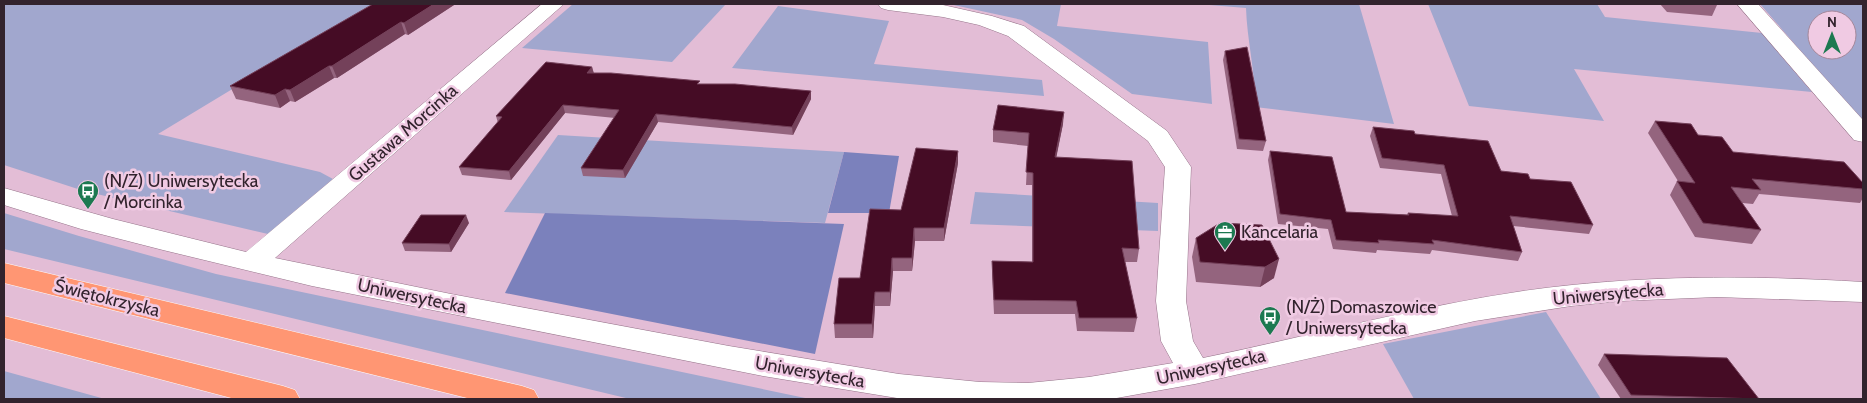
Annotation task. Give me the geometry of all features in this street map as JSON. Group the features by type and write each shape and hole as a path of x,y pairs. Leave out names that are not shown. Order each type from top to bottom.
{"highway":[{"name":"Świętokrzyska","path":"4,272 522,399"},
{"path":"4,327 283,399"}],"street":[{"name":"Gustawa Morcinka","path":"252,262 554,4"},
{"path":"888,4 943,11 985,20 1016,31 1158,136 1178,167 1171,301 1177,341 1194,372"},
{"path":"1747,4 1863,136"},
{"name":"Uniwersytecka","path":"4,196 103,226 252,262 466,308 813,374 898,387 972,394 1024,396 1088,390 1194,372 1478,309 1587,294 1637,289 1730,286 1863,292"}],"shaded area":[{"path":"4,4 373,4 158,134 320,172 333,179 268,234 84,191 4,165"},
{"path":"573,4 726,4 672,62 522,48"},
{"path":"949,4 1061,4 1057,26 1208,42 1212,104 1132,94 1054,39 1022,20"},
{"path":"1197,4 1359,4 1394,124 1255,107 1246,8"},
{"path":"1428,4 1597,4 1605,17 1762,33 1812,92 1574,69 1604,121 1469,106"},
{"path":"1760,4 1863,4 1863,123 1808,60 1857,60 1857,10 1807,10 1807,58"},
{"path":"778,6 889,21 874,64 1042,80 1044,96 732,68"},
{"path":"558,135 844,152 825,223 504,212"},
{"path":"844,152 899,156 889,213 828,213"},
{"path":"975,192 1158,203 1158,231 970,224"},
{"path":"4,213 216,274 810,399 630,399 4,249"},
{"path":"545,213 844,224 815,354 505,293"},
{"path":"1546,312 1601,399 1414,399 1383,344"},
{"path":"4,371 105,399 4,399"}],"building":[{"path":"373,4 434,4 290,90 285,89 275,95 230,86"},
{"path":"1247,47 1266,141 1239,139 1225,51"},
{"path":"546,62 592,67 587,73 611,73 700,81 697,84 735,84 811,91 792,127 656,114 623,170 581,168 619,110 563,105 509,171 459,167 502,117 496,116"},
{"path":"998,105 1064,112 1055,157 1132,161 1139,249 1122,248 1137,318 1079,318 1076,301 994,300 992,261 1033,262 1033,173 1026,172 1029,133 993,130"},
{"path":"1655,121 1691,124 1698,135 1722,137 1733,152 1844,162 1863,183 1863,189 1752,179 1761,190 1731,187 1761,230 1703,223 1677,181 1695,183"},
{"path":"1373,127 1414,131 1415,134 1488,141 1501,171 1528,174 1530,179 1571,182 1593,225 1510,216 1522,252 1432,240 1434,244 1378,240 1379,243 1336,240 1331,220 1280,214 1270,151 1332,157 1346,212 1458,216 1444,165 1382,158"},
{"path":"916,148 958,151 944,228 914,228 912,258 892,258 890,292 875,292 872,324 834,324 839,278 860,278 870,209 901,210"},
{"path":"421,215 466,215 449,244 402,243"},
{"path":"1220,223 1262,225 1279,259 1265,267 1200,262 1196,238"},
{"path":"1604,354 1727,358 1759,399 1631,395"}],"place":[{"name":"(N/Ż) Uniwersytecka / Morcinka","path":"88,210"},
{"name":"Kancelaria","path":"1225,251"},
{"name":"(N/Ż) Domaszowice / Uniwersytecka","path":"1270,336"}]}
